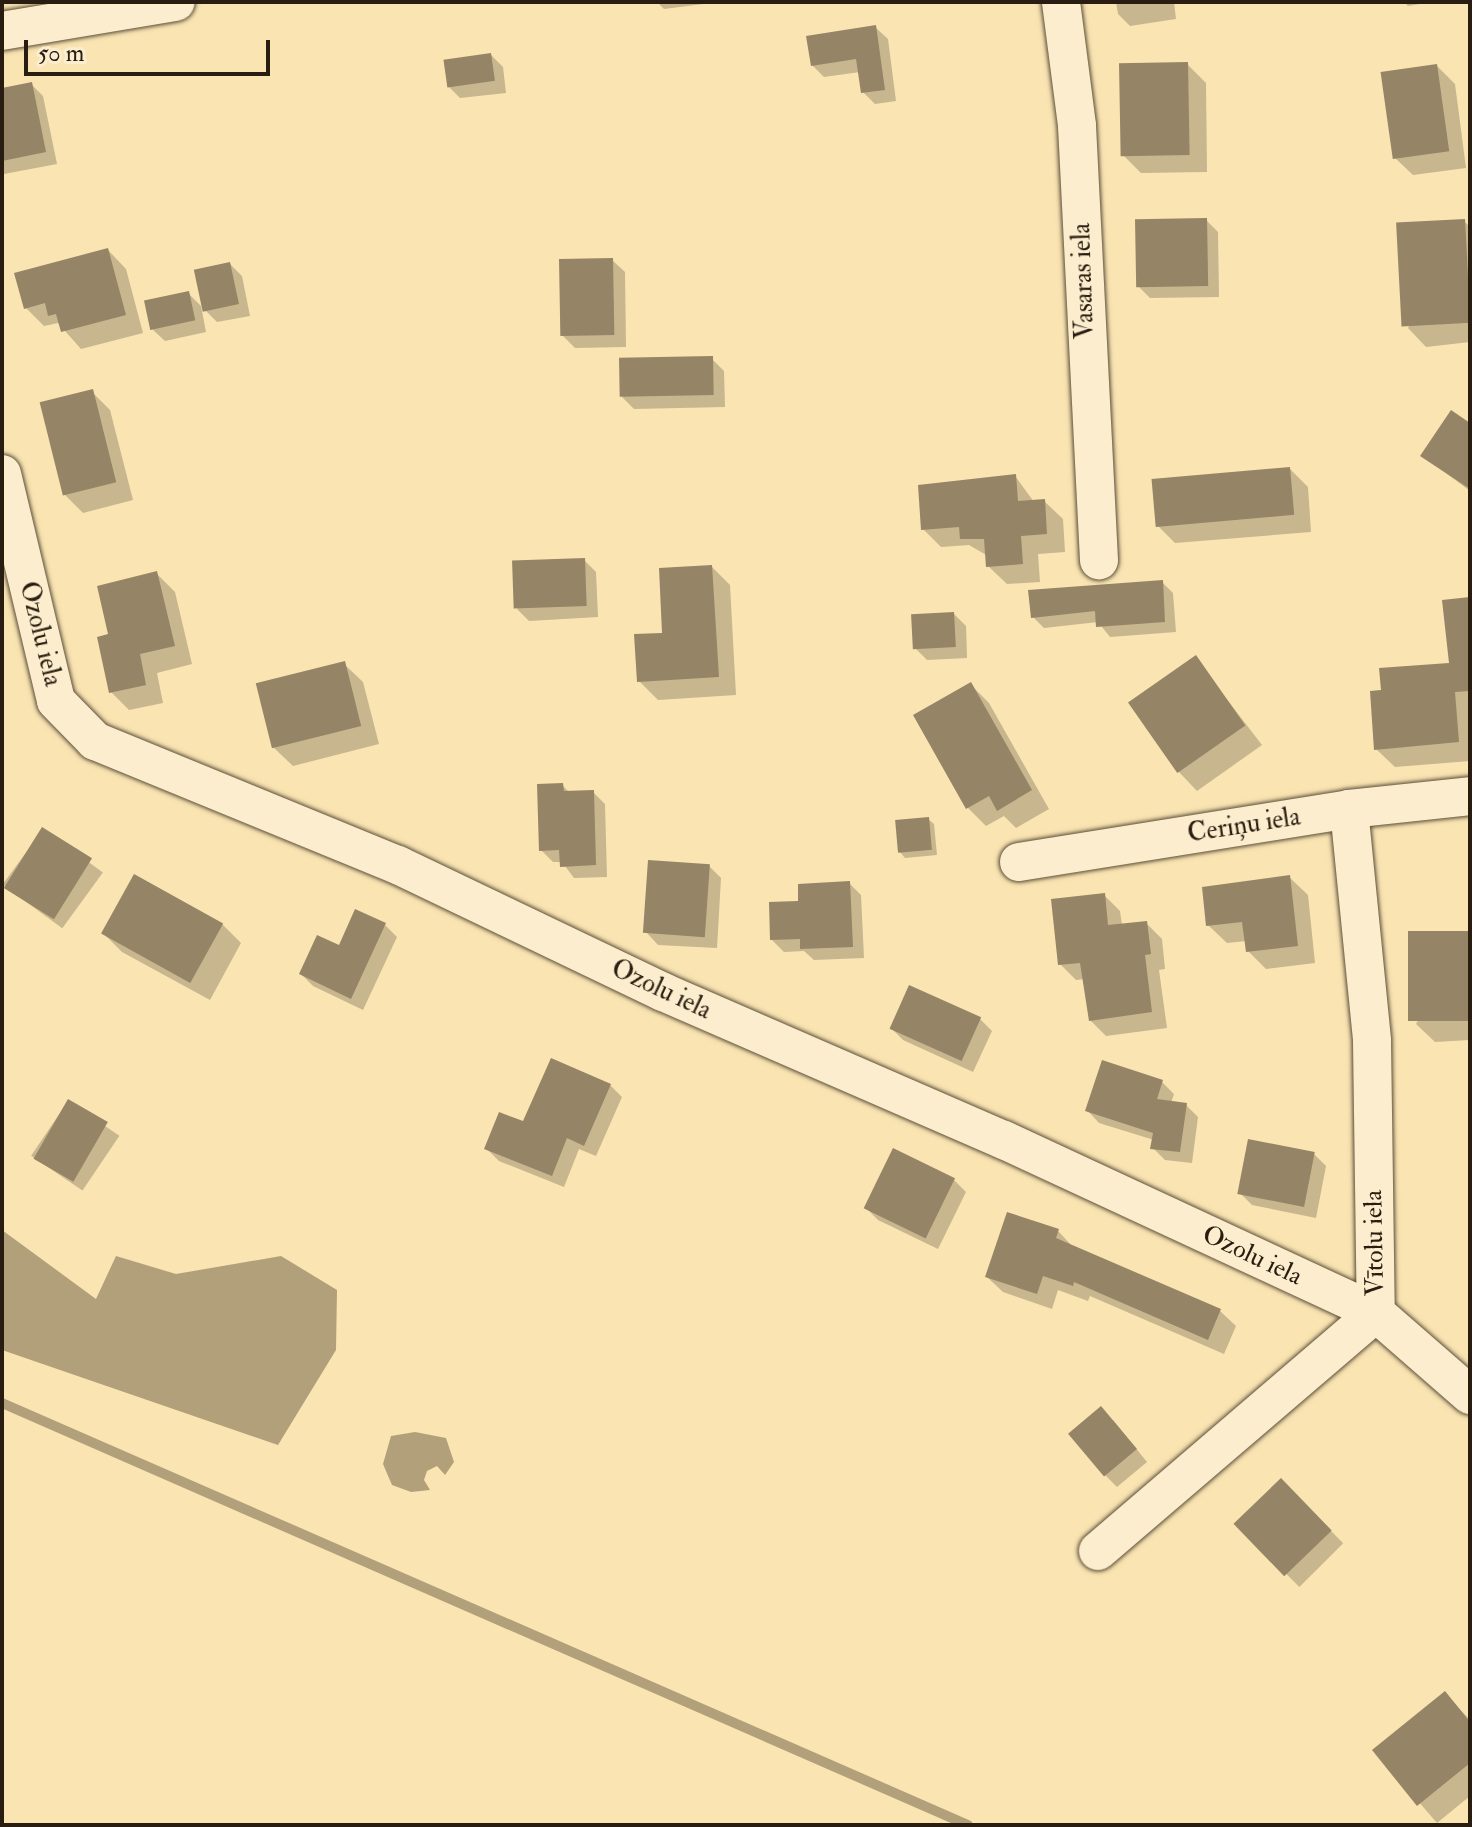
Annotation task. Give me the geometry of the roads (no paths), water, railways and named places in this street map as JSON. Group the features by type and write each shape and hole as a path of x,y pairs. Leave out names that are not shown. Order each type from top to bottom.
{"street":[{"path":"2,31 176,2"},
{"name":"Vasaras iela","path":"1061,2 1077,126 1099,560"},
{"name":"Ozolu iela","path":"2,474 56,701 95,741 398,865 663,992 1004,1140 1376,1313 1470,1395"},
{"name":"Ceriņu iela","path":"1019,862 1349,809 1470,796"},
{"name":"Vītolu iela","path":"1098,1551 1376,1313 1372,1041 1349,809"}],"waterway":[{"path":"2,1403 968,1825"}]}
